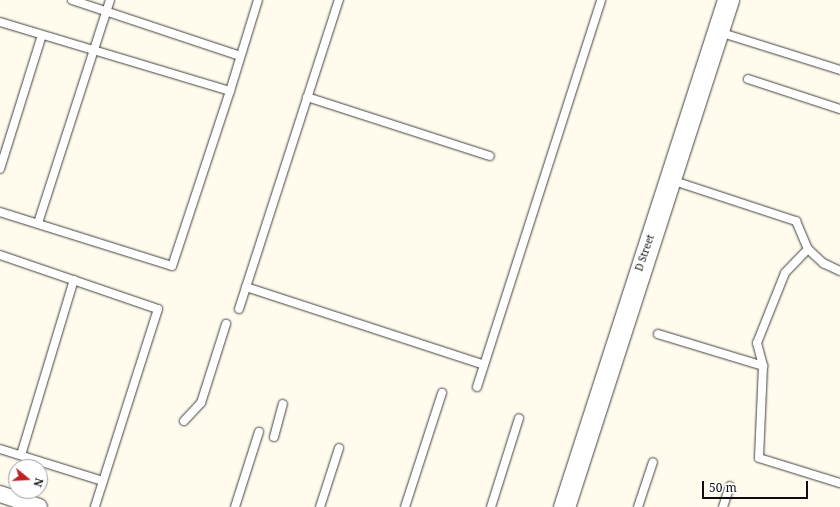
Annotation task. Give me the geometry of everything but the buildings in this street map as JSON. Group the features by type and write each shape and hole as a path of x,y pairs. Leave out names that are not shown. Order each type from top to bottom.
{"street":[{"name":"D Street","path":"564,507 728,0"},
{"path":"0,494 39,507"}],"lane":[{"path":"72,0 240,56"},
{"path":"38,223 110,0"},
{"path":"0,212 172,266 230,91 258,0"},
{"path":"239,308 339,0"},
{"path":"477,387 601,0"},
{"path":"0,22 42,35 94,48 230,91"},
{"path":"718,32 840,70"},
{"path":"0,169 42,35"},
{"path":"748,79 840,109"},
{"path":"307,97 490,156"},
{"path":"670,180 796,221 808,249 823,263 840,271"},
{"path":"808,249 785,273 757,343 763,366 759,458 840,483"},
{"path":"0,255 158,309 95,507"},
{"path":"21,455 74,280"},
{"path":"246,287 484,365"},
{"path":"184,421 200,403 226,324"},
{"path":"658,334 763,366"},
{"path":"405,507 442,393"},
{"path":"274,437 283,404"},
{"path":"490,507 519,418"},
{"path":"235,507 259,432"},
{"path":"320,507 339,448"},
{"path":"0,449 103,481"},
{"path":"638,507 653,462"},
{"path":"723,507 730,486"}]}
